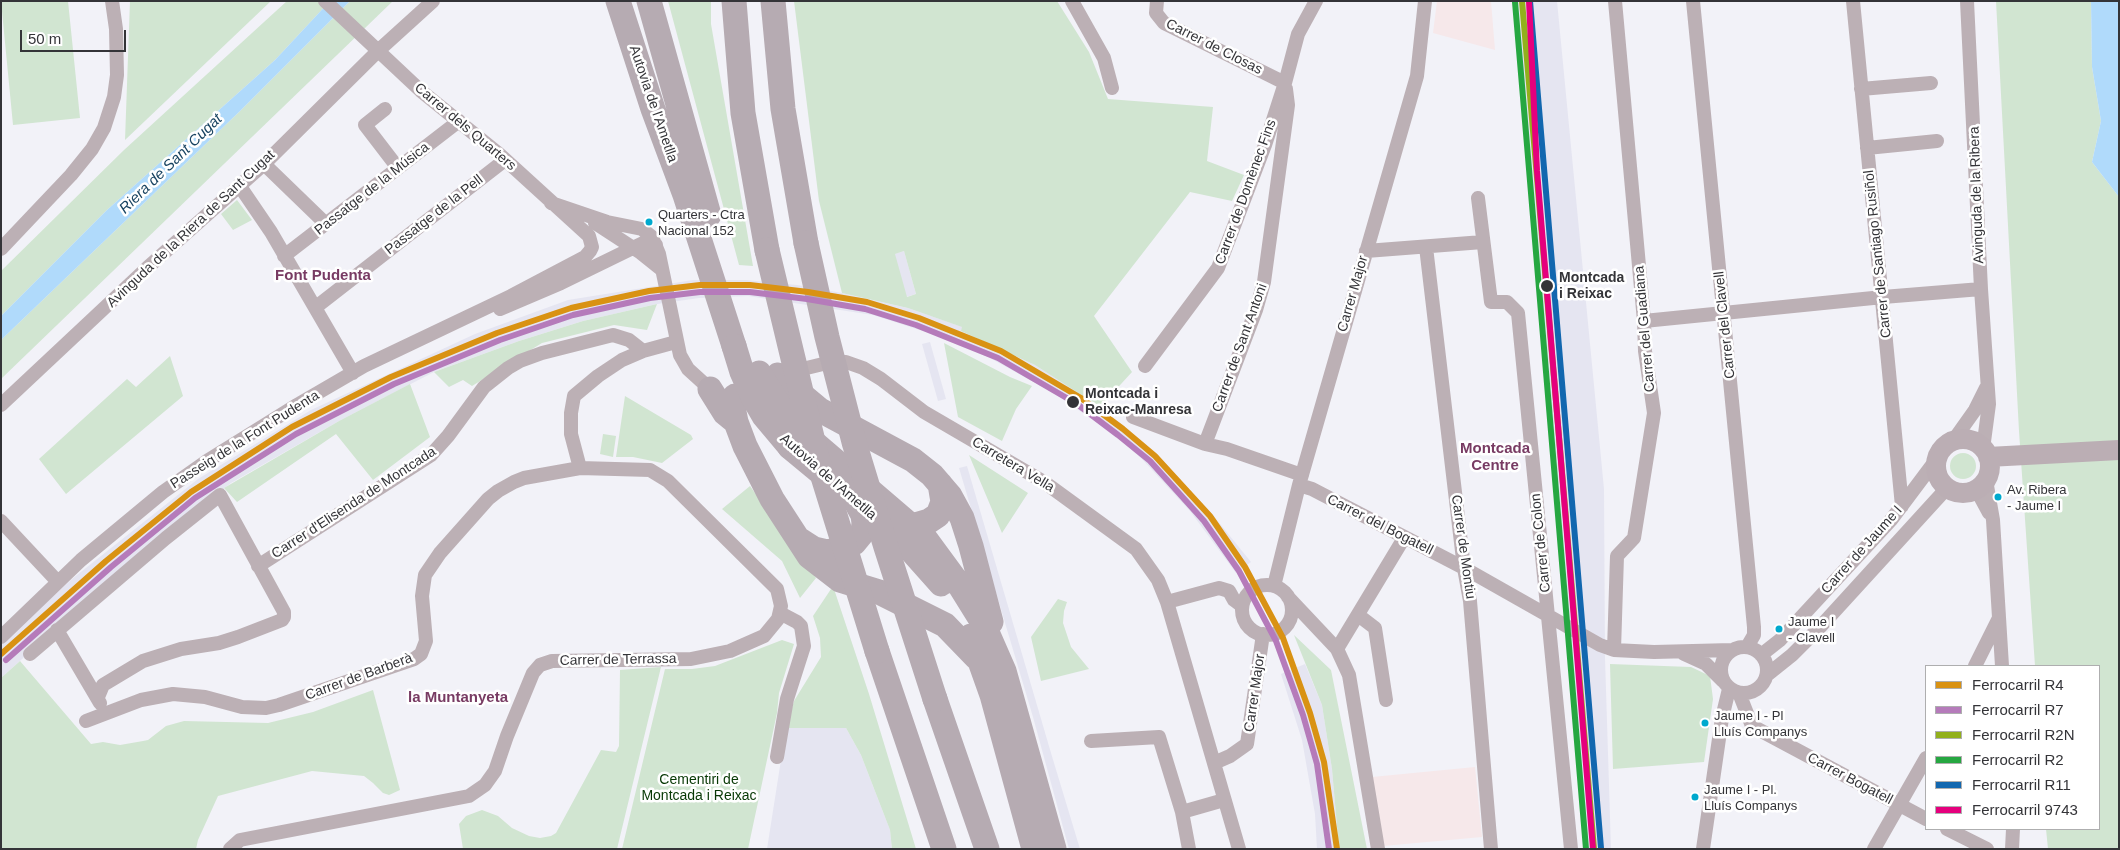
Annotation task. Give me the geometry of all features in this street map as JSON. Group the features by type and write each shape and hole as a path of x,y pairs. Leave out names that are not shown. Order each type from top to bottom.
{"highway":[{"name":"Autovia de l'Ametlla","path":"618,1 653,109 685,195 720,277"},
{"name":"Autovia de l'Ametlla","path":"649,1 677,97 747,384 764,416 912,526 924,538 960,586 984,624 1034,849"},
{"path":"656,1 677,97"},
{"path":"734,1 743,113 767,250 816,454 877,651 944,849"},
{"path":"773,1 785,118 806,244 827,337 854,442 886,547 987,849"},
{"path":"788,378 820,410 913,460 932,475 950,496 962,518 982,585 993,667"},
{"path":"710,389 725,413 736,422"},
{"path":"735,396 734,412 736,422 772,499 809,556 846,583 879,592 933,618 953,632 993,667"},
{"name":"Autovia de l'Ametlla","path":"795,438 857,504 900,538 942,586 993,667 1054,849"},
{"path":"912,526 929,521 938,515 943,502 940,484"},
{"path":"796,537 821,551 833,551 849,546 863,532 863,515 857,504"}],"street":[{"path":"1,249 71,175 92,149 104,128 110,114 117,75 116,29 112,1"},
{"name":"Carrer dels Quarters","path":"325,1 421,91 505,160 589,236 592,247"},
{"name":"Avinguda de la Riera de Sant Cugat","path":"1,405 147,268 264,164 379,50 433,1"},
{"path":"1072,1 1104,58 1112,88"},
{"name":"Carrer de Closas","path":"1156,1 1156,13 1164,23 1285,84"},
{"name":"Carrer de Domènec Fins","path":"1145,366 1218,268 1265,145 1285,84 1298,34 1316,1"},
{"name":"Carrer Major","path":"1274,586 1300,480 1417,76 1425,1"},
{"name":"Carrer del Guadiana","path":"1614,650 1617,556 1634,538 1654,413 1645,352 1644,321 1615,1"},
{"name":"Carrer del Clavell","path":"1693,1 1754,627 1754,635 1747,647"},
{"name":"Carrer de Santiago Rusiñol","path":"1853,1 1902,506"},
{"name":"Avinguda de la Ribera","path":"1967,1 1986,388 1989,404 1992,454"},
{"path":"1862,90 1931,83"},
{"name":"Carrer de Sant Antoni","path":"1205,444 1256,310 1267,263 1288,105 1285,84"},
{"path":"386,109 365,125 398,168"},
{"name":"Passatge de la Música","path":"284,256 459,121"},
{"path":"1867,148 1937,141"},
{"name":"Passatge de la Pell","path":"316,307 505,160"},
{"path":"264,164 326,224"},
{"path":"239,186 271,232 353,373"},
{"name":"Carrer de Colon","path":"1478,198 1491,302 1507,302 1518,314 1571,849"},
{"name":"Carrer dels Quarters","path":"551,203 607,222 642,230 652,237 656,245"},
{"name":"Carrer dels Quarters","path":"577,212 634,248 662,273"},
{"path":"1366,251 1483,242"},
{"name":"Passeig de la Font Pudenta","path":"467,316 499,309 522,301 643,243 656,245"},
{"path":"656,245 676,342 688,370 710,389 728,397 735,396"},
{"name":"Passeig de la Font Pudenta","path":"1,636 81,560 189,473 297,405 353,373 585,257 592,247"},
{"name":"Carrer de Montiu","path":"1426,247 1464,568 1470,601 1491,849"},
{"path":"1644,321 1981,289"},
{"name":"Carrer d'Elisenda de Montcada","path":"258,566 431,455 448,436 484,387 520,361 537,354 613,335 630,340 643,351"},
{"path":"580,468 570,434 574,396 598,376 622,360 643,351 676,342"},
{"name":"Carretera Vella","path":"735,396 823,364 846,362 863,368 882,379 924,412 1044,482 1136,549 1158,580 1166,602 1238,849"},
{"name":"Avinguda de la Ribera","path":"1953,441 1975,410 1986,388"},
{"name":"Carrer del Bogatell","path":"1133,417 1205,444 1227,449 1300,480 1404,538 1548,614 1600,645 1614,650 1678,652 1732,650"},
{"path":"1992,454 1988,472 1981,484 1966,493 1956,492 1947,488 1940,480 1936,471 1936,460 1942,449 1953,441 1969,440 1992,454 2119,450"},
{"name":"Carrer de Jaume I","path":"1761,654 1786,634 1902,506 1936,460"},
{"name":"Carrer de Barberà","path":"86,721 141,700 173,694 205,697 242,707 266,708 414,659 421,654 426,641 422,596 425,575 440,553 488,499 498,491 524,478 580,468 650,470 668,481 777,588 781,606 780,613"},
{"path":"1981,484 1993,520 2002,665"},
{"name":"Carrer de Jaume I","path":"1767,675 1792,655 1820,626 1947,488"},
{"path":"30,654 220,495 284,612 284,617 282,620 238,637 219,643 181,649 143,662 103,685 98,697"},
{"path":"1,521 58,582"},
{"path":"1337,649 1404,538"},
{"path":"1288,597 1291,605 1289,620 1278,632 1263,634 1255,632 1244,621 1242,606 1244,598 1254,588 1274,586 1284,592 1337,649 1348,676 1378,849"},
{"path":"1166,602 1219,588 1229,591 1234,600 1242,606"},
{"path":"777,757 787,698 804,646 801,626 798,622 780,613"},
{"name":"Carrer de Terrassa","path":"230,849 240,840 469,796 485,785 495,771 532,673 540,665 552,661 691,659 730,651 764,636 778,619 780,613"},
{"path":"1358,615 1375,628 1386,700"},
{"path":"1975,665 1999,617"},
{"path":"57,630 101,704 111,710"},
{"name":"Carrer Major","path":"1214,763 1230,756 1247,744 1263,634"},
{"path":"1703,849 1722,718 1731,688 1721,667 1723,659 1732,650 1747,647 1761,654 1766,663 1767,675 1763,683 1754,691 1731,688"},
{"name":"Carrer del Bogatell","path":"1678,652 1706,664 1731,688"},
{"name":"Carrer Bogatell","path":"1731,688 1752,726 1925,819"},
{"path":"1091,740 1159,737 1182,812 1190,849"},
{"path":"1874,849 1925,760"},
{"path":"1182,812 1224,800"},
{"path":"1949,830 1987,849"},
{"path":"2012,849 2013,830"}],"shaded area":[{"path":"1437,1 1491,1 1495,50 1433,33"},
{"path":"1516,1 1557,1 1604,489 1605,658 1611,849 1585,849 1528,185"},
{"path":"904,251 916,294 906,297 894,254"},
{"path":"693,280 746,280 797,285 908,308 963,327 961,331 1035,365 1093,402 1124,426 1157,454 1212,514 1251,562 1236,573 1190,511 1142,459 1116,436 1057,395 981,353 951,340 873,315 748,296 699,298 657,304 583,321 519,341 434,372 339,421 231,483 123,568 1,678 1,643 72,579 198,479 311,410 475,334 568,300"},
{"path":"930,342 946,399 938,401 922,344"},
{"path":"967,466 1080,849 1069,849 1033,717 959,468"},
{"path":"1305,664 1322,705 1332,769 1339,849 1317,849 1315,814 1302,740 1281,674"},
{"path":"786,728 846,728 861,755 890,830 892,849 767,849"},
{"path":"1475,767 1482,837 1383,846 1372,777"}],"green space":[{"path":"1,1 68,1 80,118 13,125"},
{"path":"130,1 271,1 125,140"},
{"path":"287,1 330,1 275,60 107,210 1,316 1,271 124,150"},
{"path":"350,1 393,1 1,379 1,340 239,112"},
{"path":"668,1 711,1 711,24 753,266 739,265"},
{"path":"794,1 1057,1 1089,52 1108,99 1213,107 1207,161 1244,175 1232,201 1190,192 1094,316 1132,372 1100,407 1035,365 961,331 962,327 908,308 842,293 819,201","holes":["904,251 916,294 907,297 895,254"]},
{"path":"1996,1 2091,1 2092,67 2101,121 2092,162 2119,197 2119,849 2048,849 2046,830 2100,830 2100,665 2035,665 2019,431"},
{"path":"237,200 252,220 233,230 221,214"},
{"path":"657,304 647,330 614,325 542,343 472,386 463,380 449,387 434,372 519,341 583,321"},
{"path":"944,343 1010,377 1032,386 1016,409 1002,441 958,417"},
{"path":"170,356 183,396 66,494 39,459 127,379 136,387"},
{"path":"410,384 430,437 373,480 336,434 237,502 224,488 339,421"},
{"path":"625,396 691,435 693,439 662,463 633,457 616,457"},
{"path":"603,434 616,436 613,457 600,454"},
{"path":"1963,453 1972,457 1976,466 1972,475 1963,479 1954,475 1950,466 1954,457"},
{"path":"969,455 1028,493 1002,533"},
{"path":"750,486 816,578 800,598 782,561 722,509"},
{"path":"833,586 869,694 916,849 892,849 890,830 861,755 846,728 786,728 794,701 821,657 820,638 813,616"},
{"path":"1058,599 1067,602 1063,623 1071,647 1089,669 1041,681 1031,637"},
{"path":"1294,635 1331,670 1367,849 1339,849 1332,769 1322,705"},
{"name":"Cementiri de Montcada i Reixac","path":"782,640 794,644 779,693 777,713 748,849 622,849 665,669 692,669 715,666"},
{"path":"20,661 91,744 103,742 120,745 148,740 166,726 184,721 268,723 313,712 373,690 400,790 389,795 383,793 364,776 312,771 218,796 198,840 196,849 1,849 1,678"},
{"path":"1610,664 1691,667 1710,676 1713,699 1704,762 1613,769"},
{"path":"661,667 617,849 463,849 459,824 466,816 482,810 498,816 512,828 529,836 540,838 556,833 601,750 616,752 619,746 620,670"}],"water":[{"name":"Riera de Sant Cugat","path":"330,1 350,1 239,112 1,340 1,316 107,210 275,60"},
{"path":"2091,1 2119,1 2119,197 2092,162 2101,121 2092,67"}],"rail line":[{"name":"R2N","path":"1522,1 1594,849"},
{"name":"9743","path":"1529,1 1537,171 1593,849"},
{"name":"R11","path":"1530,1 1601,848"},
{"name":"R2","path":"1515,2 1586,849"},
{"name":"R4","path":"1,654 106,561 191,492 292,427 391,377 497,333 571,308 649,291 700,285 750,285 808,292 867,302 919,318 1001,351 1081,398 1123,429 1155,456 1210,516 1245,567 1283,638 1310,713 1324,762 1337,849"},
{"name":"R7","path":"6,660 111,567 195,498 296,434 394,384 500,340 573,315 650,298 700,292 750,292 807,299 865,309 916,325 998,358 1077,404 1150,461 1204,521 1239,571 1276,641 1303,715 1317,764 1329,849"}],"place":[{"name":"Quarters - Ctra Nacional 152","path":"649,222"},
{"name":"Montcada i Reixac","path":"1547,286"},
{"name":"Montcada i Reixac-Manresa","path":"1073,402"},
{"name":"Av. Ribera - Jaume I","path":"1998,497"},
{"name":"Jaume I - Clavell","path":"1779,629"},
{"name":"Jaume I - Pl Lluís Companys","path":"1705,723"},
{"name":"Jaume I - Pl. Lluís Companys","path":"1695,797"}],"district":[{"name":"Font Pudenta","path":"323,276"},
{"name":"Montcada Centre","path":"1495,458"},
{"name":"la Muntanyeta","path":"458,698"}]}
